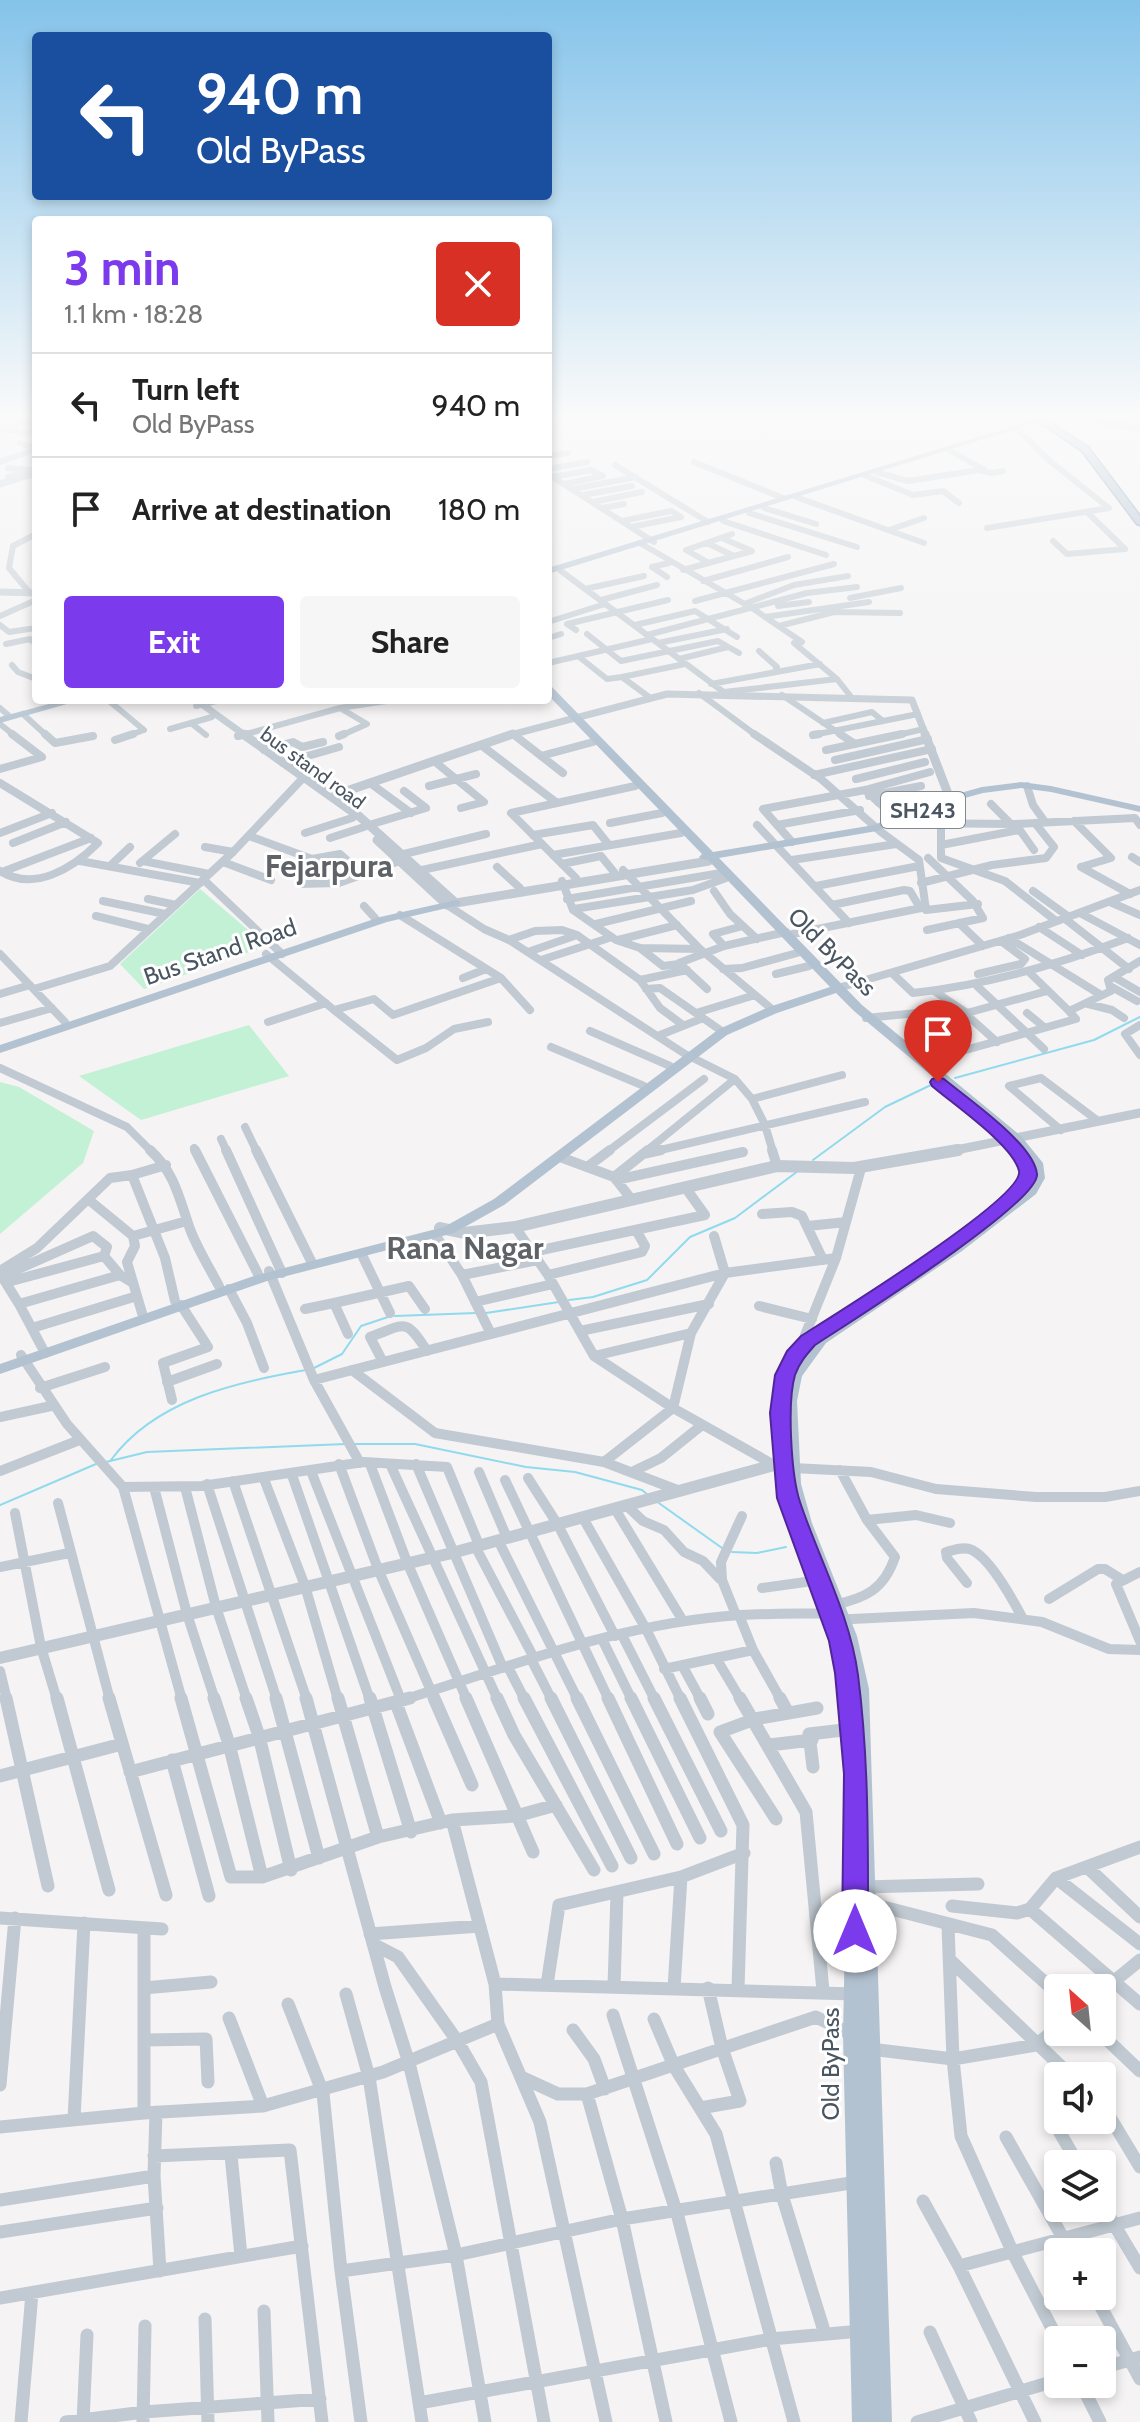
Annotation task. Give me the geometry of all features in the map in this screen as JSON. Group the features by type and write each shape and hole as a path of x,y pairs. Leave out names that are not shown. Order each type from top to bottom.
{"main road":[{"path":"552,572 679,532"},
{"path":"552,572 685,532"},
{"path":"552,694 571,716"},
{"name":"Old ByPass","path":"552,699 784,934 809,966 1036,1163 1038,1178 1031,1191 957,1248 806,1349 794,1375 789,1401 783,1466 793,1484 860,1689 864,2181 870,2331 880,2422"},
{"path":"2,717 48,704"},
{"path":"2,717 61,704"},
{"path":"599,747 714,864"},
{"name":"SH243","path":"779,846 879,830 975,795 1028,788"},
{"name":"SH243","path":"903,822 948,793 1028,788 1138,815"},
{"name":"SH243","path":"714,864 792,842 879,830"},
{"name":"Bus Stand Road","path":"0,1043 274,954 450,902"},
{"name":"Bus Stand Road","path":"0,1049 375,918 450,902"},
{"path":"0,1361 44,1350 311,1261 442,1231 514,1183 670,1066 723,1032 834,988 784,934"},
{"path":"867,1018 914,1053 1012,1140"},
{"path":"272,1273 362,1255 442,1231 499,1202 692,1053"},
{"path":"44,1350 142,1313 178,1303"},
{"path":"0,1369 22,1357"},
{"name":"Old ByPass","path":"834,1613 846,1673 852,1729 860,1894"},
{"name":"Old ByPass","path":"864,2422 870,2331"}],"street":[{"path":"636,532 669,563 779,626 837,679 852,698"},
{"path":"756,532 826,555"},
{"path":"809,532 857,547"},
{"path":"894,532 924,543"},
{"path":"1053,541 1067,554 1125,549 1108,532"},
{"path":"709,563 686,550 732,534"},
{"path":"32,536 13,546 9,568 32,593"},
{"path":"683,570 752,550 722,538"},
{"path":"707,543 734,556"},
{"path":"703,581 788,557"},
{"path":"667,577 652,567 669,563"},
{"path":"695,601 834,564"},
{"path":"804,570 819,579"},
{"path":"561,571 724,692 912,700 948,793"},
{"path":"585,589 644,576"},
{"path":"744,604 801,583 848,576"},
{"path":"801,583 816,591"},
{"path":"552,621 657,585"},
{"path":"754,609 816,591 857,587"},
{"path":"819,604 901,588"},
{"path":"0,592 32,593"},
{"path":"862,596 874,613"},
{"path":"576,630 567,624 668,600"},
{"path":"0,616 32,602"},
{"path":"652,639 710,618 809,602"},
{"path":"765,617 869,602"},
{"path":"635,625 692,610 727,629 737,637 734,638"},
{"path":"779,626 834,612 900,613"},
{"path":"0,625 9,632 32,629"},
{"path":"552,662 652,639 727,629"},
{"path":"552,637 561,634"},
{"path":"587,634 621,661 718,641 739,653"},
{"path":"6,644 32,641"},
{"path":"578,656 606,678 622,677 728,647"},
{"path":"759,651 777,667 775,671"},
{"path":"711,684 820,664"},
{"path":"12,665 18,672 32,677"},
{"path":"622,677 649,697"},
{"path":"332,796 513,734 649,697 837,679"},
{"path":"699,693 796,765 843,795 917,862 923,908"},
{"path":"782,695 855,744"},
{"path":"804,708 813,696"},
{"path":"113,704 144,730 115,740"},
{"name":"bus stand road","path":"196,704 302,779 332,796 450,902"},
{"name":"bus stand road","path":"196,704 366,826"},
{"path":"240,735 340,708 366,704"},
{"path":"339,736 367,726 340,708"},
{"path":"823,723 872,712 883,721"},
{"path":"23,714 55,743 93,736"},
{"path":"813,735 918,714"},
{"path":"0,769 42,757 2,717"},
{"path":"170,729 212,717"},
{"path":"191,723 206,735"},
{"path":"870,724 889,737"},
{"path":"826,750 924,729"},
{"path":"513,734 563,773"},
{"path":"835,760 928,739"},
{"path":"264,750 293,742 302,747 323,742"},
{"path":"481,745 557,803"},
{"path":"283,763 339,747"},
{"path":"541,756 599,747"},
{"path":"856,779 921,756 932,749"},
{"path":"814,775 921,756"},
{"path":"921,756 948,793"},
{"path":"434,761 484,802 461,808"},
{"path":"843,771 903,822 1015,826"},
{"path":"867,791 930,772"},
{"path":"429,786 476,774"},
{"path":"0,994 110,966 223,862 302,779"},
{"path":"370,783 411,813"},
{"path":"1,871 15,880 31,881 80,861 98,843 2,786"},
{"path":"576,878 511,813 635,786"},
{"path":"792,842 763,809 867,791 921,786"},
{"path":"1028,788 1033,805 1045,822"},
{"path":"903,789 931,806"},
{"path":"330,838 426,808 404,791"},
{"path":"878,802 912,796"},
{"path":"991,804 1015,826 1034,850"},
{"path":"777,825 860,810"},
{"path":"0,833 52,813"},
{"path":"610,823 662,813"},
{"path":"941,845 1015,826 1138,815"},
{"path":"305,833 352,818"},
{"path":"1074,821 1111,858 1082,868 1130,894"},
{"path":"13,843 66,822"},
{"path":"941,822 941,858"},
{"path":"971,823 985,836"},
{"path":"921,883 992,865 1046,858 1054,847 1035,823"},
{"path":"533,835 593,825 609,845"},
{"path":"757,825 849,923"},
{"path":"553,855 681,833"},
{"path":"132,870 175,834"},
{"path":"298,884 316,886 363,875 404,858 486,834"},
{"path":"249,836 312,859 340,854 363,875"},
{"path":"1,871 91,838"},
{"path":"422,870 542,844"},
{"path":"792,860 896,844"},
{"path":"110,866 130,847"},
{"path":"205,847 233,852"},
{"path":"585,849 593,858"},
{"path":"562,864 601,856 639,886 703,951 773,1010"},
{"path":"1132,857 1140,862"},
{"name":"bus stand road","path":"404,858 422,870 450,902"},
{"path":"816,886 928,858 941,858 972,872 1005,881 1135,967 1112,981"},
{"path":"927,930 983,918 978,904 944,877 928,858"},
{"path":"80,861 204,879"},
{"path":"143,861 204,879 274,954 326,1003 397,1060 426,1048 454,1029 488,1022"},
{"path":"223,862 271,880"},
{"path":"450,902 576,878 714,864"},
{"path":"567,899 639,886 714,864"},
{"path":"573,910 693,890 705,883 714,864"},
{"path":"497,867 520,888"},
{"path":"450,902 621,872"},
{"path":"562,883 573,910 614,939 640,948 703,951 923,908 978,904"},
{"path":"832,905 904,890 910,891 923,908"},
{"path":"834,988 893,974 1005,939 1140,890"},
{"path":"714,891 757,939"},
{"path":"1033,891 1063,919"},
{"path":"148,899 176,905"},
{"path":"103,901 165,914"},
{"path":"596,924 691,901"},
{"path":"450,902 484,929 509,940 735,1079 752,1099 765,1125 777,1166"},
{"path":"1110,902 1140,915"},
{"path":"364,906 375,918"},
{"path":"1123,907 1140,906"},
{"path":"1080,913 1140,945"},
{"path":"400,915 501,978 530,1010"},
{"path":"96,916 148,929"},
{"path":"959,923 983,946"},
{"path":"541,960 589,943 677,925"},
{"path":"724,946 713,934 743,926"},
{"path":"1039,927 1082,955"},
{"path":"509,940 535,931 562,930 577,935 640,980 660,1008 683,1025"},
{"path":"528,952 577,935"},
{"path":"893,974 913,993 977,986 1032,973 1128,938"},
{"path":"978,974 1021,964 1025,959 1005,939"},
{"path":"1005,939 1055,965 1101,995"},
{"path":"640,948 663,966 683,967 707,989"},
{"path":"640,980 683,967 703,951"},
{"path":"723,969 742,968 797,953"},
{"path":"0,954 65,1022"},
{"path":"934,1048 944,1056 1076,1019 1021,964"},
{"path":"776,974 809,966"},
{"path":"463,978 486,969"},
{"path":"334,1010 374,999 393,1015 501,978"},
{"path":"1069,1011 1111,991 1112,981"},
{"path":"1112,981 1138,997"},
{"path":"977,986 1044,1049"},
{"path":"646,989 660,988 723,1032"},
{"path":"934,991 967,1014 997,1042"},
{"path":"867,1018 917,1013 941,1025 995,1005 1047,991"},
{"path":"660,1035 755,995"},
{"path":"268,1022 326,1003"},
{"path":"1088,1004 1112,1010 1124,1018"},
{"path":"0,1023 52,1008"},
{"path":"1027,1013 1044,1027"},
{"path":"1140,1025 1125,1035 1140,1055"},
{"path":"590,1031 670,1066"},
{"path":"914,1053 955,1041"},
{"path":"551,1047 644,1086"},
{"path":"0,1068 127,1127 166,1165 180,1193 187,1221 247,1323 264,1368"},
{"path":"752,1099 842,1075"},
{"path":"1061,1130 1009,1086 1041,1078 1098,1121"},
{"path":"587,1167 704,1079"},
{"path":"615,1179 735,1079"},
{"path":"643,1154 865,1102"},
{"path":"491,1334 442,1231 464,1233 515,1227 777,1166 854,1168 1140,1113"},
{"path":"245,1127 311,1261"},
{"path":"221,1139 313,1377 350,1445 365,1464 533,1852"},
{"path":"194,1148 272,1273"},
{"path":"615,1179 743,1152"},
{"path":"560,1157 615,1179 632,1200"},
{"path":"3,1279 110,1178 166,1165"},
{"path":"806,1349 812,1319 836,1258 860,1172 854,1168"},
{"path":"132,1175 165,1258 178,1303 208,1347 163,1363 172,1400"},
{"path":"462,1275 705,1215 685,1187"},
{"path":"89,1200 133,1236 135,1246 127,1262 142,1313"},
{"path":"762,1214 797,1213 805,1218 823,1260"},
{"path":"133,1236 187,1221"},
{"path":"808,1226 846,1222"},
{"path":"515,1227 551,1280 594,1356 702,1425 783,1466"},
{"path":"479,1309 551,1280 642,1252 645,1246 636,1230"},
{"path":"3,1279 7,1274 93,1236 107,1247 104,1256"},
{"path":"604,1462 673,1408 691,1333 725,1273 714,1236"},
{"path":"362,1255 390,1313"},
{"path":"3,1279 104,1256"},
{"path":"104,1256 120,1275 133,1283"},
{"path":"313,1377 491,1334 565,1305 725,1273 836,1258"},
{"path":"19,1304 120,1275"},
{"path":"3,1279 44,1350"},
{"path":"305,1309 409,1286 425,1309"},
{"path":"32,1328 137,1296"},
{"path":"334,1303 348,1334"},
{"path":"580,1331 709,1304"},
{"path":"759,1306 812,1319"},
{"path":"383,1362 370,1337 403,1325 412,1328 427,1351"},
{"path":"594,1356 691,1333"},
{"path":"22,1357 51,1406 77,1441 123,1487 228,1872 237,1879 262,1877 291,1870 378,1837 446,1822 516,1816 556,1805"},
{"path":"167,1382 217,1364"},
{"path":"40,1388 105,1367"},
{"path":"352,1370 435,1433 604,1462 634,1471 675,1492"},
{"path":"0,1417 51,1406"},
{"path":"634,1471 661,1458 702,1425"},
{"path":"0,1471 77,1441"},
{"path":"123,1487 155,1491 292,1475 339,1464 447,1467 477,1545 631,1858"},
{"path":"339,1464 378,1569 472,1785"},
{"path":"390,1464 514,1735 594,1870"},
{"path":"416,1464 452,1553 506,1667 612,1866"},
{"path":"0,1658 452,1553 783,1466 877,1473 936,1489 1036,1497 1105,1497 1140,1491"},
{"path":"834,1613 863,1600 893,1567 893,1552 867,1520 840,1470"},
{"path":"311,1471 446,1822 480,1926 495,1984 498,2024 540,2122 606,2422"},
{"path":"479,1472 502,1539 654,1854"},
{"path":"292,1475 373,1708 411,1832"},
{"path":"528,1478 619,1635 721,1831"},
{"path":"264,1479 305,1586 378,1837"},
{"path":"505,1480 677,1844"},
{"path":"233,1481 314,1722 371,1939 409,2063 456,2255 485,2422"},
{"path":"207,1484 286,1729 319,1858"},
{"path":"185,1487 216,1607 259,1736 291,1870"},
{"path":"155,1491 187,1614 229,1744 262,1877"},
{"path":"58,1503 91,1636 166,1895"},
{"path":"626,1506 643,1521 664,1530 684,1552 703,1561 720,1579 753,1650 787,1711"},
{"path":"626,1506 683,1621"},
{"path":"15,1513 41,1647 75,1757 109,1890"},
{"path":"867,1520 916,1515 950,1523"},
{"path":"720,1579 728,1541 739,1532 742,1516"},
{"path":"583,1518 646,1629 743,1825 738,1989"},
{"path":"967,1583 947,1558 946,1552 964,1548 976,1551 1011,1596 1023,1619"},
{"path":"0,1567 69,1553"},
{"path":"1049,1599 1098,1569 1105,1569 1121,1579"},
{"path":"1140,1572 1116,1584 1140,1641"},
{"path":"762,1588 822,1580"},
{"path":"130,1772 398,1702 556,1651 683,1621 738,1615 958,1613 1047,1623 1109,1649 1140,1650"},
{"path":"602,1639 700,1838"},
{"path":"664,1669 753,1650"},
{"path":"716,1658 755,1719 806,1812 823,1991"},
{"path":"682,1665 708,1714"},
{"path":"0,1671 48,1886"},
{"path":"776,1819 720,1732 787,1711 817,1708"},
{"path":"813,1767 809,1734 852,1729"},
{"path":"769,1745 812,1740"},
{"path":"0,1776 122,1744"},
{"path":"172,1760 209,1896"},
{"path":"952,1906 1017,1913 1030,1909 1056,1878 1139,1849"},
{"path":"547,1985 559,1905 681,1877 744,1853"},
{"path":"1087,1867 1140,1917"},
{"path":"674,1988 681,1877"},
{"path":"1056,1878 1140,1944"},
{"path":"860,1894 978,1884"},
{"path":"614,1986 617,1893"},
{"path":"860,1894 948,1926 992,1935 1044,1981"},
{"path":"1030,1909 1107,1974"},
{"path":"0,1918 162,1929"},
{"path":"0,2085 15,1918"},
{"path":"74,2119 84,1923"},
{"path":"371,1939 480,1926"},
{"path":"948,1926 953,2059 961,2136 1013,2253 1051,2326"},
{"path":"144,1928 144,2040 160,2271"},
{"path":"371,1939 398,1957 458,2042 481,2082 508,2241 544,2422"},
{"path":"950,1960 1055,2062"},
{"path":"1116,1980 1140,1960"},
{"path":"144,1988 211,1982"},
{"path":"1116,1982 1140,2004"},
{"path":"495,1984 861,1994"},
{"path":"700,2108 740,2101 722,2048 708,1988"},
{"path":"346,1994 369,2077 422,2422"},
{"path":"288,2004 323,2093 341,2271 361,2422"},
{"path":"613,2015 636,2080 675,2213 714,2349 731,2422"},
{"path":"521,2077 558,2094 587,2094 816,2017 861,2043 953,2059 1036,2045 1044,2038"},
{"path":"229,2018 263,2106"},
{"path":"654,2019 674,2066 716,2134 794,2422"},
{"path":"0,2127 150,2112 263,2106 323,2093 369,2077 498,2024"},
{"path":"573,2030 594,2059 605,2089"},
{"path":"144,2040 206,2039 208,2082"},
{"path":"1114,2046 1140,2071"},
{"path":"587,2094 622,2219 666,2422"},
{"path":"1116,2127 1140,2167"},
{"path":"1006,2137 1063,2238"},
{"path":"154,2156 290,2150 322,2422"},
{"path":"231,2155 241,2256"},
{"path":"776,2163 782,2195 825,2334"},
{"path":"0,2200 154,2176"},
{"path":"341,2271 456,2255 508,2241 622,2219 864,2181"},
{"path":"923,2201 959,2266 1035,2422"},
{"path":"0,2232 157,2208"},
{"path":"1083,2238 1113,2223 1140,2218"},
{"path":"1113,2223 1140,2268"},
{"path":"0,2298 302,2246"},
{"path":"959,2266 1044,2249"},
{"path":"21,2422 32,2293"},
{"path":"1104,2310 1135,2358 1140,2379"},
{"path":"264,2311 268,2422"},
{"path":"205,2319 208,2415"},
{"path":"144,2417 145,2326"},
{"path":"419,2403 771,2339 870,2331"},
{"path":"930,2332 971,2422"},
{"path":"83,2421 87,2335"},
{"path":"917,2422 1044,2384"},
{"path":"1088,2398 1100,2422"},
{"path":"66,2422 208,2415 267,2403 320,2399"}],"green space":[{"path":"200,889 267,946 144,989 120,964"},
{"path":"249,1025 289,1076 141,1120 79,1076"},
{"path":"0,1082 19,1087 94,1131 83,1163 0,1234"}],"waterway":[{"path":"955,1078 1094,1040 1140,1017"},
{"path":"813,1160 885,1107 933,1084"},
{"path":"569,1300 593,1297 647,1280 690,1237 735,1218 798,1171"},
{"path":"486,1313 559,1302"},
{"path":"395,1316 476,1313"},
{"path":"312,1369 342,1354 361,1326 388,1317"},
{"path":"111,1460 129,1439 174,1408 225,1388 306,1370"},
{"path":"106,1462 147,1452 346,1444"},
{"path":"353,1444 415,1444 526,1467 575,1472 642,1490 648,1495"},
{"path":"0,1505 96,1464"},
{"path":"656,1501 722,1548"},
{"path":"732,1552 757,1553 786,1547"}],"district":[{"name":"Fejarpura","path":"329,866"},
{"name":"Rana Nagar","path":"465,1248"}],"route":[{"path":"855,1931 856,1774 846,1673 840,1641 788,1498 780,1413 785,1375 794,1355 808,1340 954,1243 1014,1197 1028,1181 1028,1172 1018,1151 938,1082"}]}
